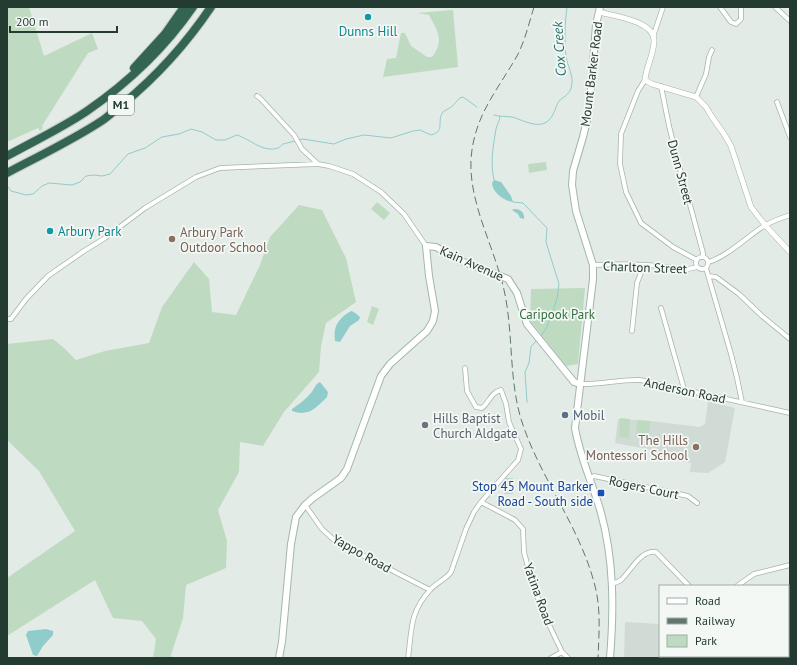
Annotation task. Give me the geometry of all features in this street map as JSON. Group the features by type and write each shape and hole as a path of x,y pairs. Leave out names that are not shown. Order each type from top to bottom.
{"highway":[{"path":"110,93 165,34 184,7"},
{"name":"M1","path":"7,156 86,111 144,66 162,47 193,7"},
{"name":"M1","path":"7,173 71,139 104,119 160,72 193,33 211,7"},
{"path":"180,49 209,19 217,7"}],"main road":[{"name":"Mount Barker Road","path":"599,10 596,25 587,120 573,171 572,185 576,211 593,265 588,326 574,428 578,445 601,513 610,551 612,584 610,658"},
{"name":"Kain Avenue","path":"426,246 436,247 461,261 508,279 517,293 527,324 574,382 580,384"},
{"path":"279,658 282,642 291,544 296,517 305,505 313,498 341,478 347,469 381,376 390,364 427,331 433,321 435,311 426,246"}],"street":[{"path":"664,7 654,34 654,42 645,80 638,91 621,134 620,164 626,192 641,223 673,247 697,260"},
{"path":"720,7 731,22 736,24 741,19 741,7"},
{"path":"776,7 790,21"},
{"path":"599,10 637,22 646,26 654,34"},
{"path":"696,97 706,74 709,57 712,50"},
{"path":"645,80 652,84 696,97 706,107 731,146 751,207 765,225 790,252"},
{"name":"Dunn Street","path":"661,86 669,126 703,257"},
{"path":"257,96 294,135 300,146 318,164"},
{"path":"777,102 790,137"},
{"path":"7,319 11,319 26,299 48,276 105,238 145,208 196,177 220,168 318,164 353,174 381,192 404,214 426,246"},
{"path":"742,402 736,372 706,268 708,262 721,256 765,225 790,215"},
{"path":"697,260 703,257 708,262"},
{"path":"697,260 697,267 701,269 706,268"},
{"name":"Charlton Street","path":"593,265 644,265 687,270 697,267"},
{"path":"632,331 637,283 644,265"},
{"path":"709,276 716,277 740,294 790,339"},
{"path":"661,308 684,389"},
{"path":"408,658 411,624 415,610 430,590 447,578 451,572 466,529 474,512 480,502 518,460 521,449 509,422 506,404 501,390 496,391 482,408 476,407 468,391 465,368"},
{"name":"Anderson Road","path":"580,384 594,385 627,379 640,380 790,413"},
{"name":"Rogers Court","path":"589,478 594,476 688,496 697,502"},
{"name":"Yatina Road","path":"480,502 515,520 523,529 524,552 531,579 543,612 562,652 568,658"},
{"name":"Yappo Road","path":"305,505 322,529 335,541 430,590"},
{"path":"612,584 620,580 642,557 651,552 656,552 688,585"},
{"path":"738,585 754,574 790,565"},
{"path":"551,658 562,652"}],"shaded area":[{"path":"708,401 735,408 725,462 708,473 690,472 691,463 660,458 658,453 647,449 615,443 618,419 700,427 705,424"},
{"path":"625,622 659,624 659,657 692,657 692,658 624,658"}],"green space":[{"path":"7,7 29,7 44,56 92,33 98,49 88,53 42,126 43,128 40,131 38,128 7,142"},
{"path":"453,10 458,67 383,77 387,59 396,58 401,33 405,33 411,46 427,57 432,57 436,51 439,41 435,26 429,15 417,13"},
{"path":"546,162 547,170 529,173 528,164"},
{"path":"377,202 390,213 384,220 371,209"},
{"path":"299,205 322,210 346,258 356,302 326,323 321,346 319,372 284,412 263,446 240,442 239,472 218,510 227,541 226,568 186,585 183,618 171,655 172,658 153,658 156,639 142,621 113,618 95,580 7,636 7,578 75,531 39,471 7,440 7,344 53,339 76,360 105,351 149,343 162,307 194,262 209,279 212,312 236,315 260,265 270,237"},
{"name":"Caripook Park","path":"585,288 578,364 566,366 530,321 531,289"},
{"path":"372,306 379,309 373,325 367,322"},
{"path":"620,418 630,419 629,438 619,437"},
{"path":"637,420 650,421 649,438 636,437"},
{"path":"505,478 513,478 513,494 504,494"}],"water":[{"path":"494,180 501,182 511,196 513,202 502,198 496,193 492,183"},
{"path":"512,210 522,211 524,214 524,219 520,218 518,214"},
{"path":"351,311 360,317 359,320 350,326 340,342 335,341 337,323"},
{"path":"320,382 328,392 327,397 315,408 307,412 298,413 292,411 292,409 306,398"},
{"path":"46,629 53,631 53,635 43,646 37,656 33,655 26,635 28,631"}],"waterway":[{"name":"Cox Creek","path":"494,115 512,117 536,124 545,123 553,115 559,101 569,92 572,80 565,50 567,7"},
{"name":"Cox Creek","path":"298,140 303,139 334,144 346,139 364,135 391,138 420,130 431,135 436,133 440,128 440,119 443,112 453,106 459,99 463,97 477,107"},
{"path":"494,180 492,154 496,129 500,116"},
{"name":"Cox Creek","path":"8,187 11,191 26,195 33,194 42,186 49,183 72,185 80,182 86,176 102,176 110,174 128,154 145,148 162,137 179,134 191,129 202,132 216,140 225,140 237,135 267,149 278,148 283,144 295,141"},
{"path":"513,202 523,203 547,228 546,242 559,284 557,299 547,327 541,336"},
{"path":"527,402 525,372 529,363 531,347 536,341"}],"railway":[{"path":"534,7 520,50 488,104 477,130 473,144 471,174 476,203 496,261 505,293 510,329 514,383 521,419 538,461 580,543 595,586 599,613 598,658"}],"place":[{"name":"Dunns Hill","path":"368,17"},
{"name":"Arbury Park","path":"50,231"},
{"name":"Arbury Park Outdoor School","path":"172,239"},
{"name":"Mobil","path":"565,415"},
{"name":"Hills Baptist Church Aldgate","path":"425,425"},
{"name":"The Hills Montessori School","path":"696,447"},
{"name":"Stop 45 Mount Barker Road - South side","path":"601,493"}]}
